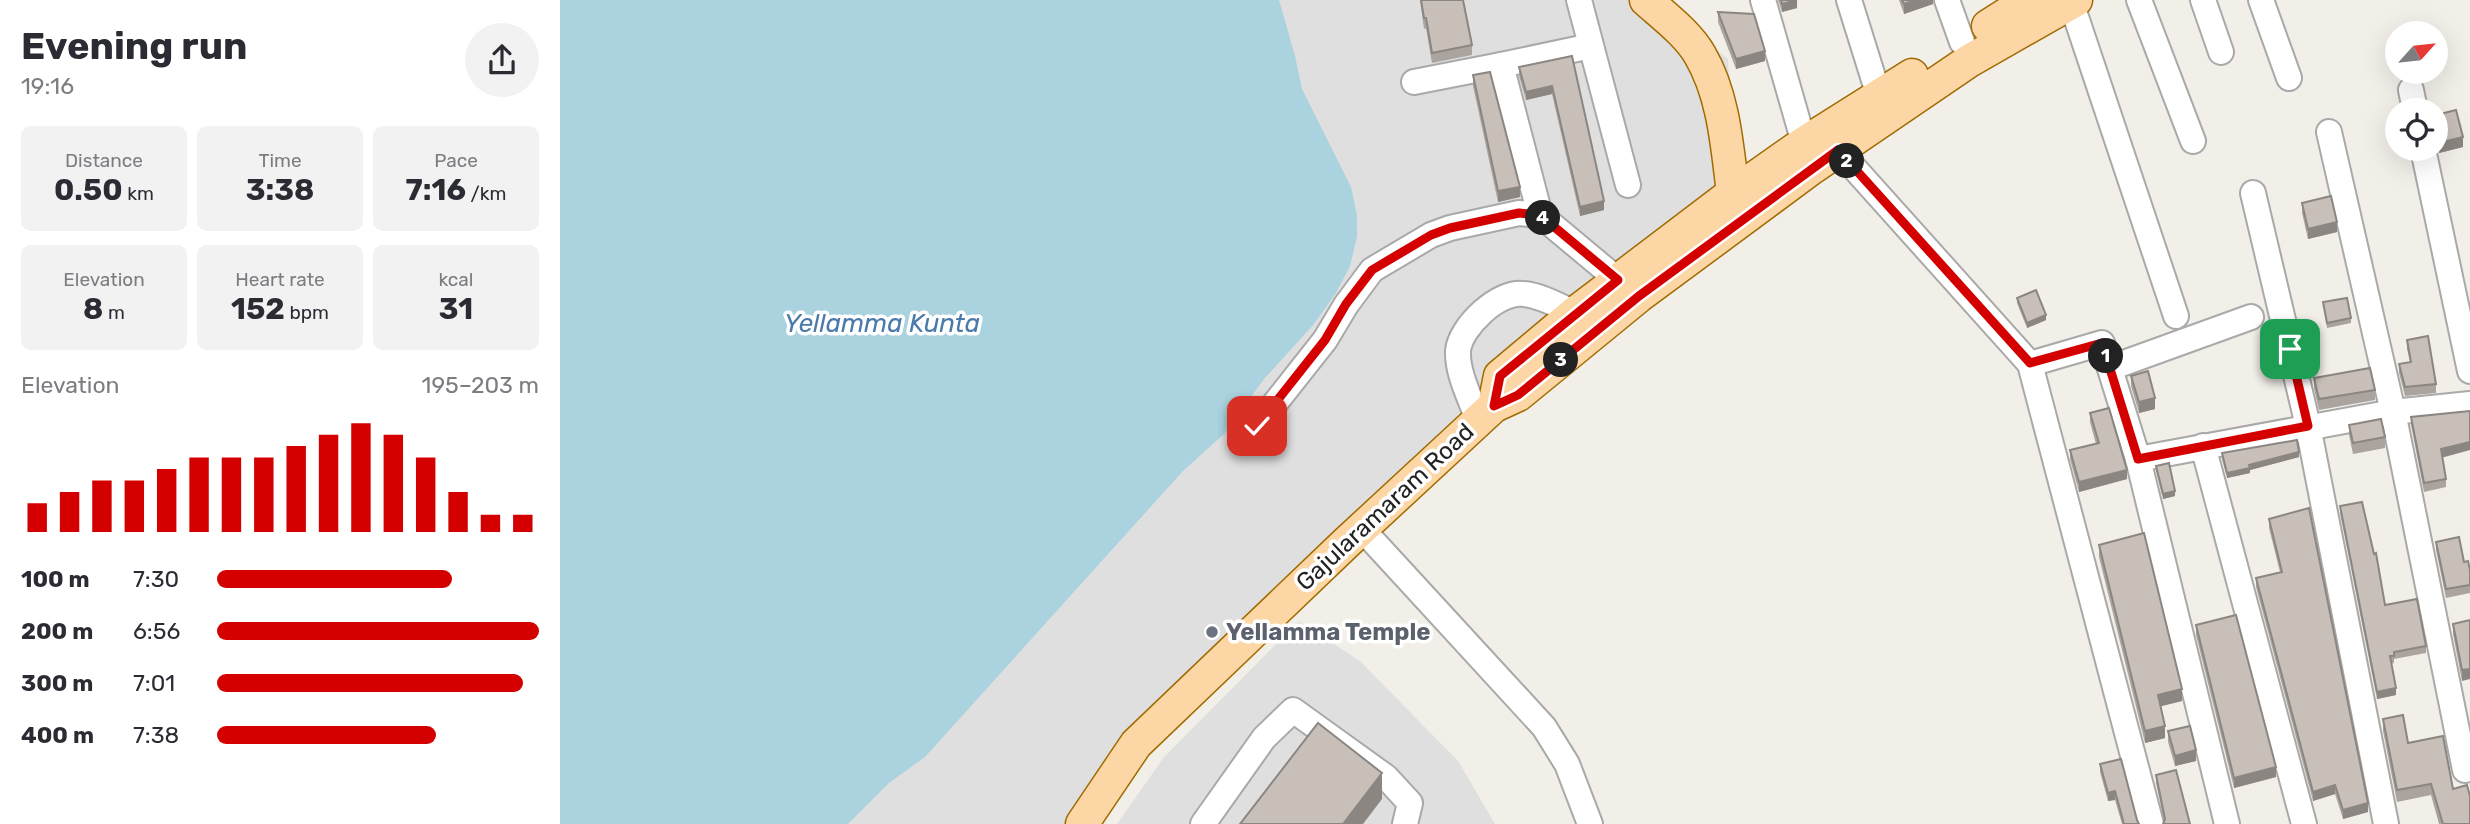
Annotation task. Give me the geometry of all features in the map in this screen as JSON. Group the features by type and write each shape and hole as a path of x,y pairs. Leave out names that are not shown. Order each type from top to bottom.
{"main road":[{"path":"1646,0 1667,18 1699,53 1716,89 1733,193"},
{"path":"1486,413 1500,376 1618,280 1804,143 2029,0"},
{"name":"Gajularamaram Road","path":"1087,822 1136,744 1268,616 1486,413 1518,395 1639,296 1838,150 1969,61 2073,1"}],"street":[{"path":"1579,0 1628,185"},
{"path":"1763,0 1804,143"},
{"path":"1849,0 1879,96"},
{"path":"1947,0 1962,42"},
{"path":"2139,0 2193,141"},
{"path":"2203,0 2221,52"},
{"path":"2261,0 2289,78"},
{"path":"2073,1 2176,316"},
{"path":"1414,82 1591,46"},
{"path":"1501,65 1540,215"},
{"path":"2329,132 2393,412 2468,775"},
{"path":"1838,150 2030,363 2151,824"},
{"path":"2426,161 2464,316 2470,371"},
{"path":"2253,193 2308,426 2386,824"},
{"path":"1257,426 1325,340 1346,304 1372,270 1416,243 1450,228 1519,213 1540,215 1618,280"},
{"path":"1486,413 1460,368 1458,354 1466,330 1480,315 1503,298 1521,293 1544,299 1575,313"},
{"path":"2110,368 2251,317"},
{"path":"2030,363 2102,343 2138,459 2227,824"},
{"path":"2138,459 2308,426 2393,412 2470,404"},
{"path":"2203,446 2304,824"},
{"path":"1354,536 1544,727 1567,764 1590,824"},
{"path":"1203,824 1264,738 1293,710 1386,778 1410,803 1405,824"}],"shaded area":[{"name":"Yellamma Kunta","path":"560,0 1654,0 1728,59 1736,217 1571,341 1136,744 1082,824 560,824"},
{"path":"1299,621 1360,661 1458,761 1495,824 1117,824 1164,757"}],"water":[{"name":"Yellamma Kunta","path":"560,0 1279,0 1302,89 1351,187 1357,215 1357,237 1350,266 1336,293 1314,324 1264,379 1224,434 1183,471 925,757 889,783 848,824 560,824"}],"building":[{"path":"1421,0 1463,0 1472,45 1432,53"},
{"path":"1781,0 1797,0 1782,4"},
{"path":"1718,12 1754,14 1765,51 1736,59"},
{"path":"1572,56 1604,201 1580,207 1552,86 1526,92 1519,67"},
{"path":"1490,72 1520,187 1498,191 1473,75"},
{"path":"2456,110 2463,137 2448,141 2448,112"},
{"path":"2331,196 2337,222 2308,229 2302,203"},
{"path":"2036,290 2046,315 2027,323 2017,298"},
{"path":"2347,298 2351,318 2327,323 2323,302"},
{"path":"2428,336 2436,384 2405,387 2399,364 2411,362 2407,340"},
{"path":"2370,368 2375,390 2319,399 2314,378"},
{"path":"2148,371 2155,398 2139,402 2131,376"},
{"path":"2109,408 2127,470 2079,482 2070,450 2099,443 2090,413"},
{"path":"2470,411 2470,442 2441,449 2446,479 2424,483 2411,417"},
{"path":"2381,419 2385,437 2353,443 2349,425"},
{"path":"2297,440 2299,452 2227,473 2222,453"},
{"path":"2169,463 2175,491 2163,494 2156,466"},
{"path":"2362,502 2374,554 2376,553 2385,605 2417,599 2426,646 2394,652 2394,656 2390,656 2396,688 2377,692 2340,506"},
{"path":"2309,508 2368,803 2343,810 2335,785 2313,792 2256,578 2282,572 2269,519"},
{"path":"2144,533 2182,689 2158,695 2165,726 2145,731 2099,545"},
{"path":"2459,537 2464,562 2468,561 2470,585 2446,589 2436,542"},
{"path":"2236,615 2276,767 2234,778 2196,625"},
{"path":"2470,620 2470,669 2462,670 2453,624"},
{"path":"2403,715 2408,743 2443,736 2453,789 2467,785 2470,796 2470,824 2443,824 2431,784 2397,790 2383,719"},
{"path":"1318,723 1382,773 1343,824 1240,824"},
{"path":"2190,726 2196,750 2175,756 2168,731"},
{"path":"2121,759 2139,824 2124,824 2115,791 2108,793 2100,764"},
{"path":"2176,770 2190,824 2163,824 2165,819 2156,775"}],"place":[{"name":"Yellamma Temple","path":"1212,632"}],"route":[{"path":"1257,426 1325,340 1346,304 1372,270 1431,235 1450,228 1519,213 1540,215 1618,280 1500,376 1494,406 1518,395 1639,296 1838,150 2030,363 2102,343 2138,459 2308,426 2290,349"}]}
